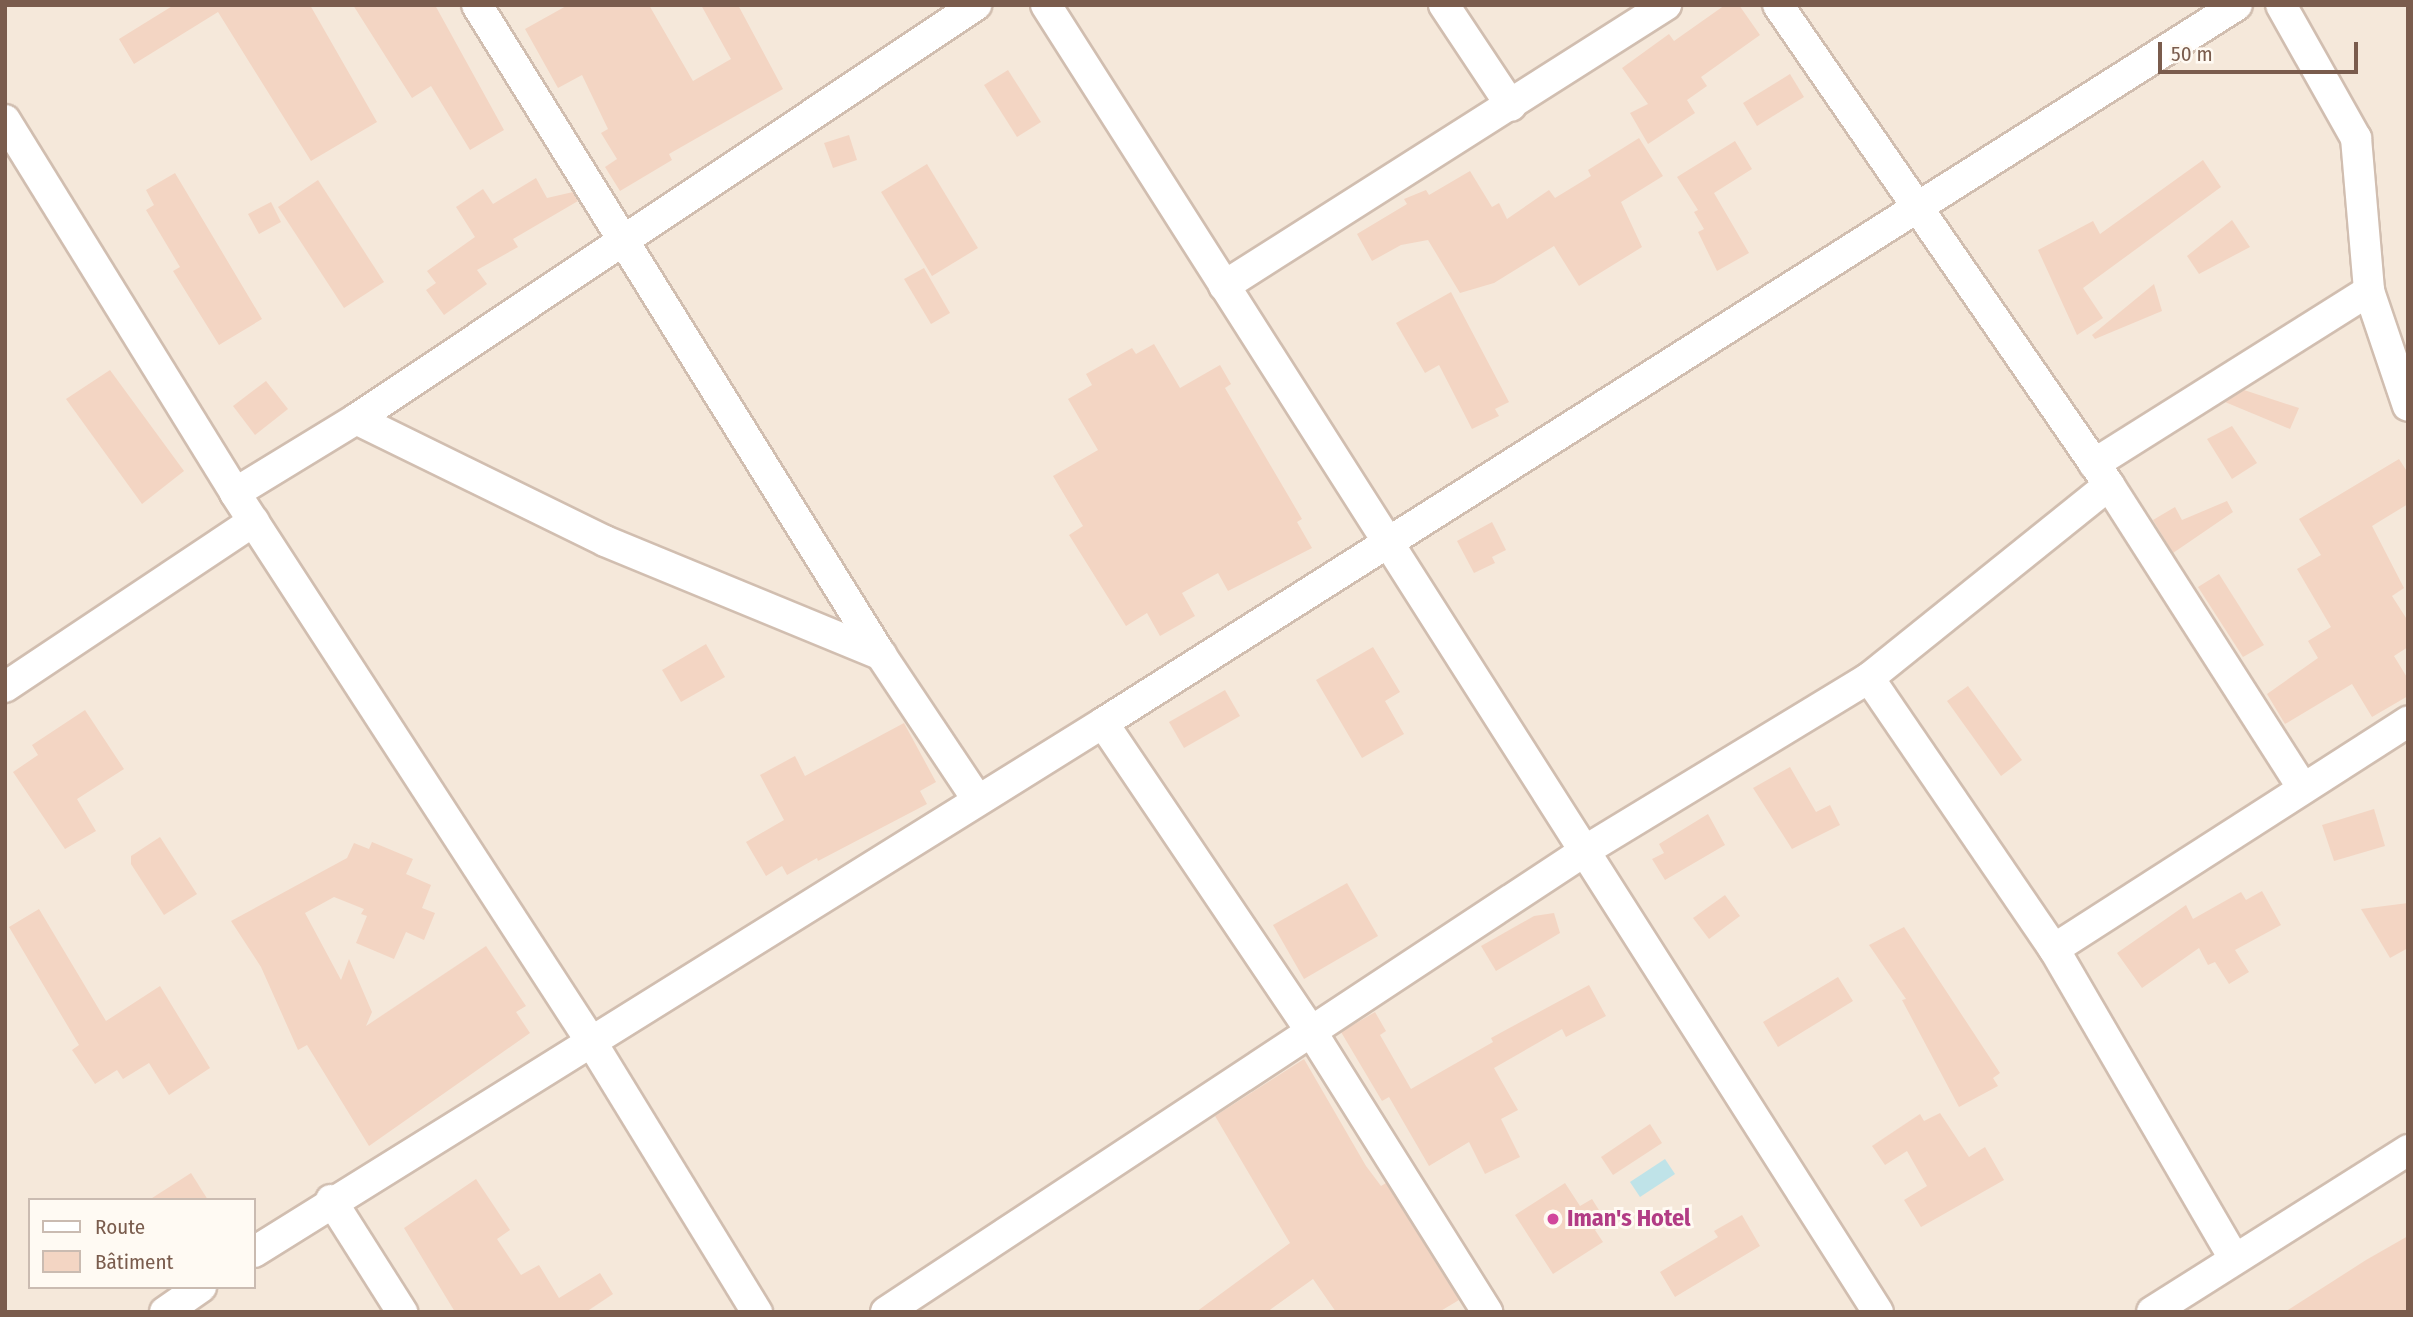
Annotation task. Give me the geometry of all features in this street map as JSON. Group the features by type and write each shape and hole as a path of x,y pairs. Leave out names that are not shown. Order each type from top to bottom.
{"street":[{"path":"477,5 626,239 881,655 977,799"},
{"path":"235,493 356,419 976,5"},
{"path":"1046,5 1388,538 1878,1312"},
{"path":"1444,5 1511,106"},
{"path":"1224,286 1667,5"},
{"path":"1778,5 2101,475 2303,788"},
{"path":"256,1251 331,1200 592,1043 977,799 1103,723 1388,538 2237,5"},
{"path":"2281,5 2356,138 2369,291 2408,406"},
{"path":"5,120 235,493 592,1043 757,1312"},
{"path":"886,1312 1586,850 1869,678 2101,475 2369,291"},
{"path":"356,419 605,541 881,655"},
{"path":"5,687 254,521"},
{"path":"1869,678 2054,949 2234,1258"},
{"path":"2054,949 2408,722"},
{"path":"1103,723 1311,1031 1482,1310"},
{"path":"2152,1312 2408,1150"},
{"path":"331,1200 402,1312"},
{"path":"165,1312 198,1289"}],"shaded area":[{"path":"5,5 2408,5 2408,1312 5,1312"}],"water":[{"path":"1665,1159 1675,1174 1640,1197 1630,1182"}],"building":[{"path":"174,5 310,5 377,122 311,161 218,12 134,64 119,39"},
{"path":"353,5 435,5 504,130 470,150 431,86 412,98"},
{"path":"568,5 649,5 693,81 731,59 701,5 738,5 783,89 669,154 672,160 620,191 605,167 617,159 601,133 608,129 582,75 558,88 525,29"},
{"path":"1725,5 1739,5 1760,35 1701,77 1707,86 1687,100 1695,113 1648,144 1630,113 1648,104 1622,68 1669,34 1674,41"},
{"path":"1008,70 1041,122 1017,137 984,85"},
{"path":"1790,74 1804,97 1757,126 1743,103"},
{"path":"849,135 857,160 833,168 824,143"},
{"path":"1639,138 1663,176 1621,202 1642,247 1579,286 1554,246 1494,283 1460,293 1428,240 1401,245 1372,261 1357,234 1407,204 1404,199 1426,190 1429,195 1470,171 1492,207 1499,203 1507,219 1549,190 1555,198 1591,176 1588,170"},
{"path":"1735,141 1752,169 1714,193 1749,253 1717,271 1698,232 1704,229 1694,212 1698,210 1677,177"},
{"path":"2203,160 2221,187 2083,288 2103,318 2077,335 2038,250 2093,221 2100,234"},
{"path":"927,164 978,248 932,276 881,192"},
{"path":"175,173 262,319 219,345 173,271 180,267 146,210 154,205 146,190"},
{"path":"536,178 547,198 573,192 578,201 513,239 518,247 477,270 487,284 444,315 426,290 436,283 427,271 475,237 456,207 483,189 493,204"},
{"path":"318,180 384,282 344,308 278,207"},
{"path":"271,202 281,222 259,234 248,214"},
{"path":"2232,220 2250,247 2199,274 2187,256"},
{"path":"924,268 950,313 931,324 904,279"},
{"path":"2154,284 2162,311 2095,339 2092,335"},
{"path":"1451,292 1509,402 1495,409 1499,416 1472,429 1439,365 1425,373 1396,323"},
{"path":"1154,344 1180,388 1220,365 1231,384 1225,388 1302,519 1297,522 1312,548 1228,591 1218,573 1182,593 1195,616 1160,636 1147,613 1126,626 1069,535 1083,526 1053,476 1098,450 1068,399 1092,385 1086,374 1132,348 1136,354"},
{"path":"110,370 184,471 142,504 66,399"},
{"path":"266,381 288,409 255,435 233,406"},
{"path":"2244,390 2299,408 2290,429 2225,402"},
{"path":"2232,426 2257,463 2232,479 2207,439"},
{"path":"2399,459 2408,473 2408,504 2372,526 2404,588 2392,596 2408,621 2408,647 2394,656 2408,679 2408,696 2372,717 2352,684 2285,724 2267,694 2318,658 2308,641 2331,627 2297,569 2321,555 2299,519"},
{"path":"2227,501 2233,512 2173,553 2153,520 2175,507 2182,520"},
{"path":"1492,522 1506,550 1492,557 1495,563 1474,573 1457,541"},
{"path":"2219,574 2264,645 2243,657 2198,587"},
{"path":"706,644 725,677 681,702 662,670"},
{"path":"1373,647 1400,692 1385,701 1404,734 1362,758 1316,680"},
{"path":"1968,686 2022,760 2001,776 1947,701"},
{"path":"1225,690 1240,716 1184,748 1169,722"},
{"path":"85,710 124,769 77,799 96,831 65,849 13,772 38,755 32,745"},
{"path":"904,723 936,782 920,791 927,804 787,875 782,866 766,876 746,842 784,820 760,775 795,756 805,776"},
{"path":"1790,767 1816,812 1830,805 1840,825 1792,849 1753,788"},
{"path":"2374,809 2385,846 2334,861 2322,825"},
{"path":"1708,814 1725,845 1665,880 1652,859 1664,853 1659,844"},
{"path":"160,837 197,894 164,915 131,864 131,856"},
{"path":"372,842 413,859 406,874 431,885 422,908 435,913 424,940 406,932 394,959 356,943 367,916 361,914 364,909 334,897 305,913 341,980 349,959 372,1012 366,1026 486,946 526,1006 516,1012 530,1033 369,1146 307,1045 298,1050 261,967 231,921 347,858 354,843 369,849"},
{"path":"1347,883 1378,936 1304,979 1273,925"},
{"path":"2262,891 2281,925 2235,950 2249,972 2229,984 2215,962 2208,965 2199,948 2142,988 2117,953 2186,905 2193,919 2241,892 2246,900"},
{"path":"1725,895 1740,916 1709,939 1693,918"},
{"path":"2408,903 2408,948 2390,958 2361,909"},
{"path":"39,909 106,1021 160,986 210,1068 169,1095 149,1063 123,1079 117,1070 95,1084 72,1050 79,1045 9,927"},
{"path":"1554,913 1560,933 1496,971 1481,946 1534,916"},
{"path":"1904,927 2000,1073 1993,1078 1998,1086 1959,1107 1902,1000 1906,999 1869,945"},
{"path":"1838,977 1853,1001 1778,1047 1763,1022"},
{"path":"1589,985 1606,1016 1566,1037 1562,1029 1494,1068 1518,1110 1501,1119 1520,1157 1485,1174 1469,1142 1429,1166 1389,1097 1382,1101 1341,1032 1375,1012 1386,1031 1380,1035 1411,1089 1493,1042 1491,1038"},
{"path":"1304,1059 1366,1166 1381,1186 1386,1183 1459,1300 1439,1312 1336,1312 1313,1279 1267,1312 1196,1312 1290,1243 1215,1116"},
{"path":"1940,1113 1969,1157 1985,1147 2004,1180 1921,1227 1904,1200 1927,1186 1907,1151 1885,1165 1872,1146 1920,1114 1924,1121"},
{"path":"1650,1124 1662,1143 1613,1175 1601,1157"},
{"path":"191,1173 207,1198 152,1198"},
{"path":"476,1179 510,1230 497,1239 521,1275 539,1265 559,1298 600,1273 613,1294 586,1312 455,1312 404,1228"},
{"path":"1565,1183 1580,1206 1592,1199 1607,1223 1595,1230 1603,1242 1553,1274 1515,1215"},
{"path":"1742,1215 1760,1246 1675,1297 1660,1272 1718,1237 1714,1231"},
{"path":"2408,1236 2408,1312 2285,1312 2366,1260"}],"place":[{"name":"Iman's Hotel","path":"1553,1219"}]}
